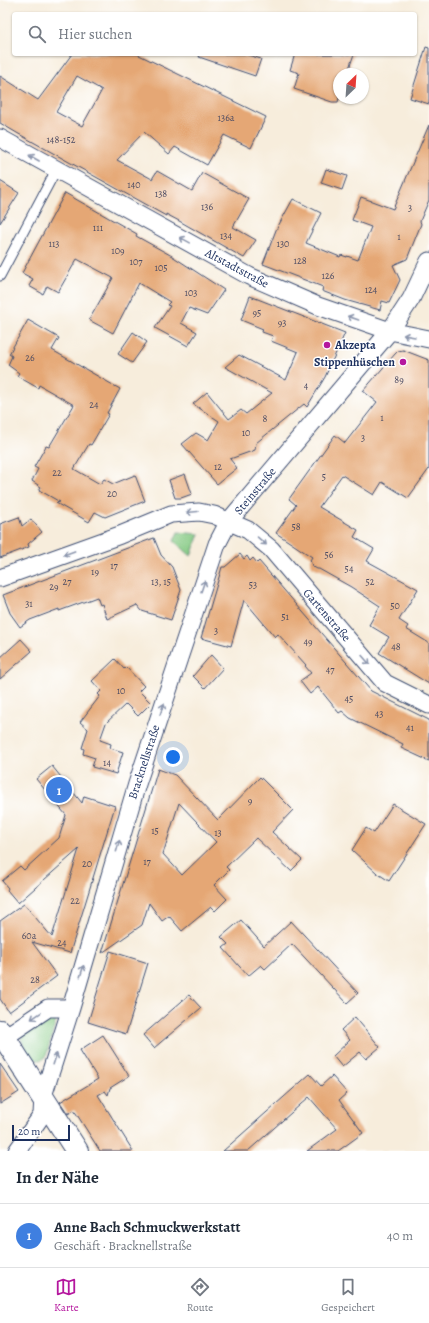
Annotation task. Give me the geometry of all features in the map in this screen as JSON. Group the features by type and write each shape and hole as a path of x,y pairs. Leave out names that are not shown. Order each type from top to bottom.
{"street":[{"name":"Altstadtstraße","path":"0,138 249,276 318,306 390,331 429,339"},
{"name":"Steinstraße","path":"0,578 120,535 171,514 199,512 214,515 229,521 390,331 411,299 429,261"},
{"name":"Gartenstraße","path":"229,521 248,530 271,549 385,683 429,704"},
{"name":"Bracknellstraße","path":"17,1151 42,1115 43,1096 71,1008 136,784 217,544 229,521"},
{"path":"71,1008 48,1008 2,1034 77,1151"}],"lane":[{"path":"0,276 56,170"}],"green space":[{"path":"178,532 199,534 191,556 174,541"},
{"path":"52,1015 55,1017 56,1021 46,1057 42,1060 34,1059 27,1052 21,1038 24,1034"}],"building":[{"path":"426,47 429,48 429,104 410,98"},
{"path":"71,56 141,56 266,117 251,148 224,135 207,165 175,147 169,154 144,132 117,160 152,179 157,171 192,191 202,173 249,199 233,227 256,240 244,258 0,123 0,76 38,100","holes":["77,76 102,90 82,126 56,112"]},
{"path":"251,56 261,59 255,76 199,57"},
{"path":"294,56 353,56 349,68 333,68 333,102 294,89 299,73 290,70"},
{"path":"429,125 429,200 407,259 393,265 400,280 389,303 382,301 380,310 345,300 322,291 323,287 263,264 276,230 293,199 321,213 306,243 340,257 341,255 347,256 358,260 371,227 352,220 361,197 393,209"},
{"path":"326,169 347,176 342,190 321,183"},
{"path":"0,181 19,193 0,223"},
{"path":"65,193 137,234 136,236 172,256 224,290 207,315 189,308 181,323 197,332 188,346 155,328 170,306 167,305 170,302 139,283 113,333 89,320 113,278 77,259 58,292 47,286 43,294 29,286 33,279 22,273"},
{"path":"250,296 345,333 325,377 307,407 304,404 256,443 255,450 230,459 237,468 217,484 182,444 196,433 208,440 219,421 193,404 207,392 229,419 241,410 246,414 272,393 225,367 239,355 286,380 298,352 271,341 273,336 262,332 263,329 241,320"},
{"path":"28,320 59,338 52,350 120,389 107,413 109,414 91,445 89,444 74,469 100,484 104,479 113,484 135,475 145,501 105,517 95,512 89,522 56,503 60,502 39,490 41,487 32,481 38,469 34,467 46,446 49,447 74,405 39,385 38,388 17,376 19,373 8,365 12,356 9,354"},
{"path":"133,332 147,342 132,363 118,354"},
{"path":"403,350 429,360 429,469 408,498 382,482 374,495 342,475 319,507 358,530 354,537 374,549 367,561 418,589 399,620 408,626 406,629 429,643 429,684 379,653 389,637 369,625 380,606 351,587 312,566 310,560 312,557 276,533 296,505 289,499 335,435 345,443 377,402 363,391 395,354 398,351"},
{"path":"185,474 192,494 181,498 175,498 169,480"},
{"path":"19,517 22,526 31,519 42,532 28,544 29,547 0,558 0,524"},
{"path":"154,538 161,555 172,567 181,590 171,620 142,611 137,605 107,619 102,604 100,605 97,597 30,620 20,627 10,613 3,595"},
{"path":"240,554 244,559 247,556 250,561 253,558 257,563 259,561 371,691 429,720 429,761 401,748 403,744 350,718 342,711 339,713 318,687 310,694 300,681 311,673 305,666 306,665 278,634 275,637 244,600 231,646 201,638 222,567 225,567"},
{"path":"21,639 32,651 0,679 0,658"},
{"path":"211,655 223,668 205,688 193,676"},
{"path":"115,659 124,669 126,667 144,686 139,691 151,703 138,716 126,704 106,723 100,740 111,744 110,748 123,752 116,774 92,767 95,758 83,754 84,749 82,748 88,729 80,722 100,696 98,694 101,691 92,681"},
{"path":"52,766 82,803 84,796 115,806 70,953 32,942 57,976 9,1012 0,999 0,921 24,904 52,937 79,849 18,903 7,890 8,888 2,881 20,866 24,870 59,838 66,815 36,779"},
{"path":"158,769 175,775 218,820 260,777 293,810 272,832 302,860 291,871 256,838 226,867 229,870 214,885 227,899 215,911 211,907 182,931 169,916 162,921 149,903 142,925 102,953","holes":["179,803 216,842 182,875 163,854"]},
{"path":"393,804 426,824 389,881 377,873 352,850 366,828 374,833"},
{"path":"241,920 264,946 291,921 358,993 347,1003 292,944 265,969 261,965 248,976 223,948 228,944 221,937"},
{"path":"110,951 148,963 126,1034 88,1022"},
{"path":"189,995 201,1008 154,1048 143,1035"},
{"path":"355,1017 380,1047 366,1059 360,1052 342,1067 333,1056 350,1040 341,1030"},
{"path":"103,1035 129,1076 110,1088 108,1095 105,1091 98,1095 133,1151 100,1151 74,1110 68,1114 60,1102 98,1079 80,1050"},
{"path":"0,1064 19,1092 0,1104"},
{"path":"310,1074 321,1086 332,1076 347,1093 339,1100 363,1133 338,1151 307,1151 337,1129 309,1097 248,1151 223,1151"}],"place":[{"name":"Akzepta","path":"327,345"},
{"name":"Stippenhüschen","path":"403,362"},
{"name":"Anne Bach Schmuckwerkstatt","path":"59,790"}]}
